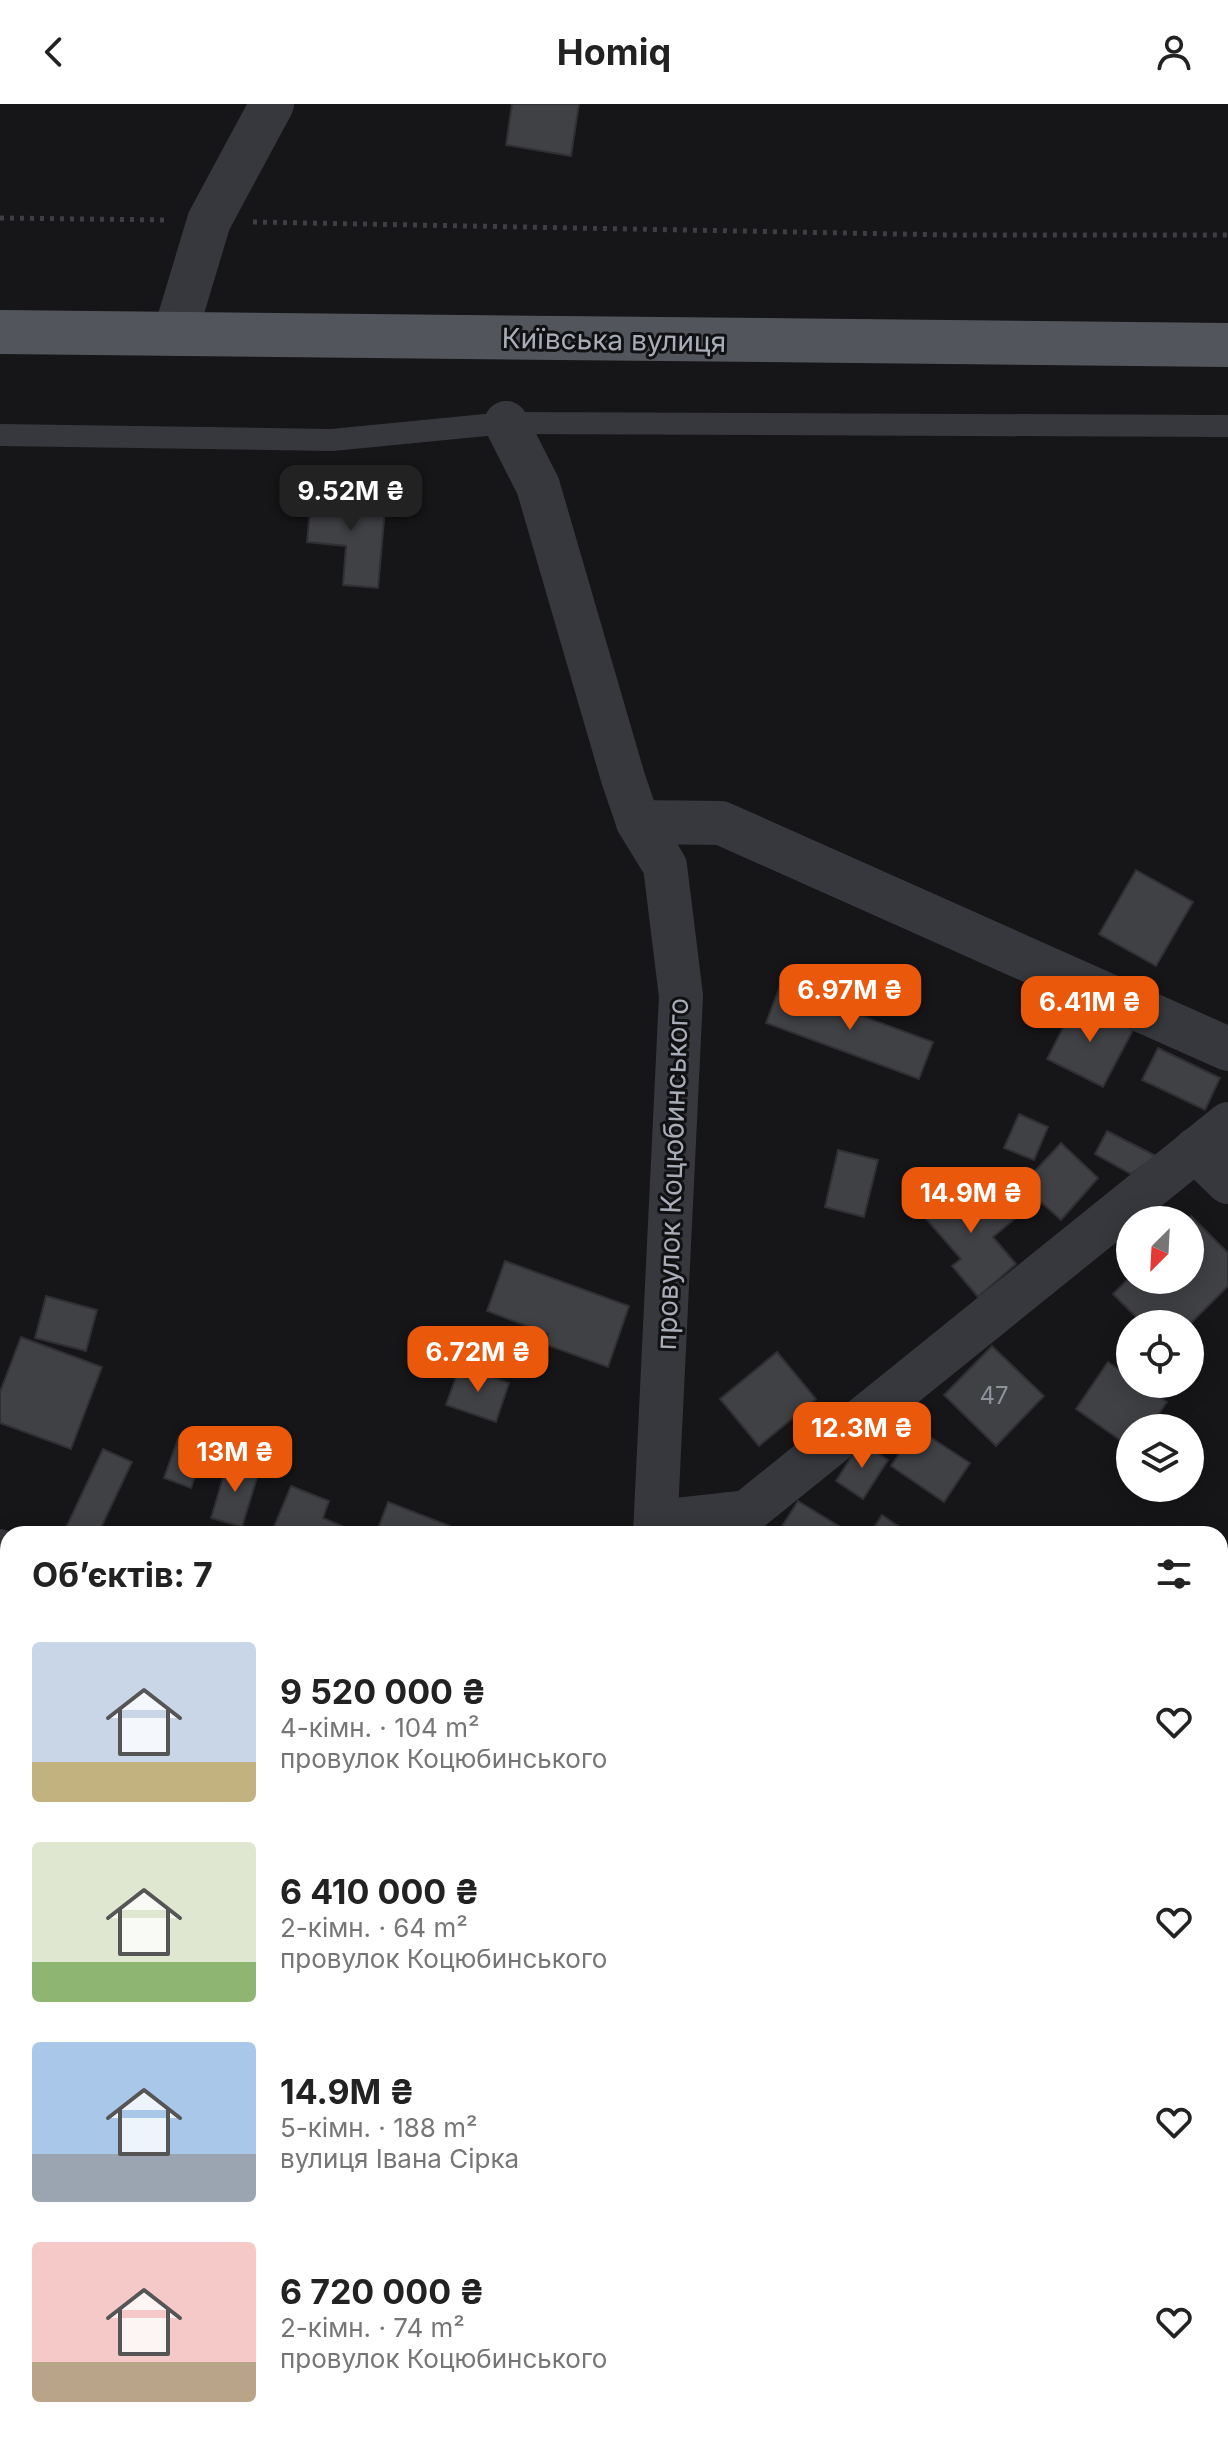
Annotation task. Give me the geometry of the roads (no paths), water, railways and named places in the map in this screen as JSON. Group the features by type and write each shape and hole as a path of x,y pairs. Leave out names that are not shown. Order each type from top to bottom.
{"main road":[{"name":"Київська вулиця","path":"0,332 1228,345"}],"street":[{"path":"175,334 209,221 272,104"},
{"name":"провулок Коцюбинського","path":"506,423 538,486 638,822 665,866 681,996 656,1526"},
{"path":"638,822 721,823 1228,1049"},
{"path":"667,1526 747,1512 1212,1137 1228,1182"}],"lane":[{"path":"0,435 332,440 506,423 1228,426"}]}
